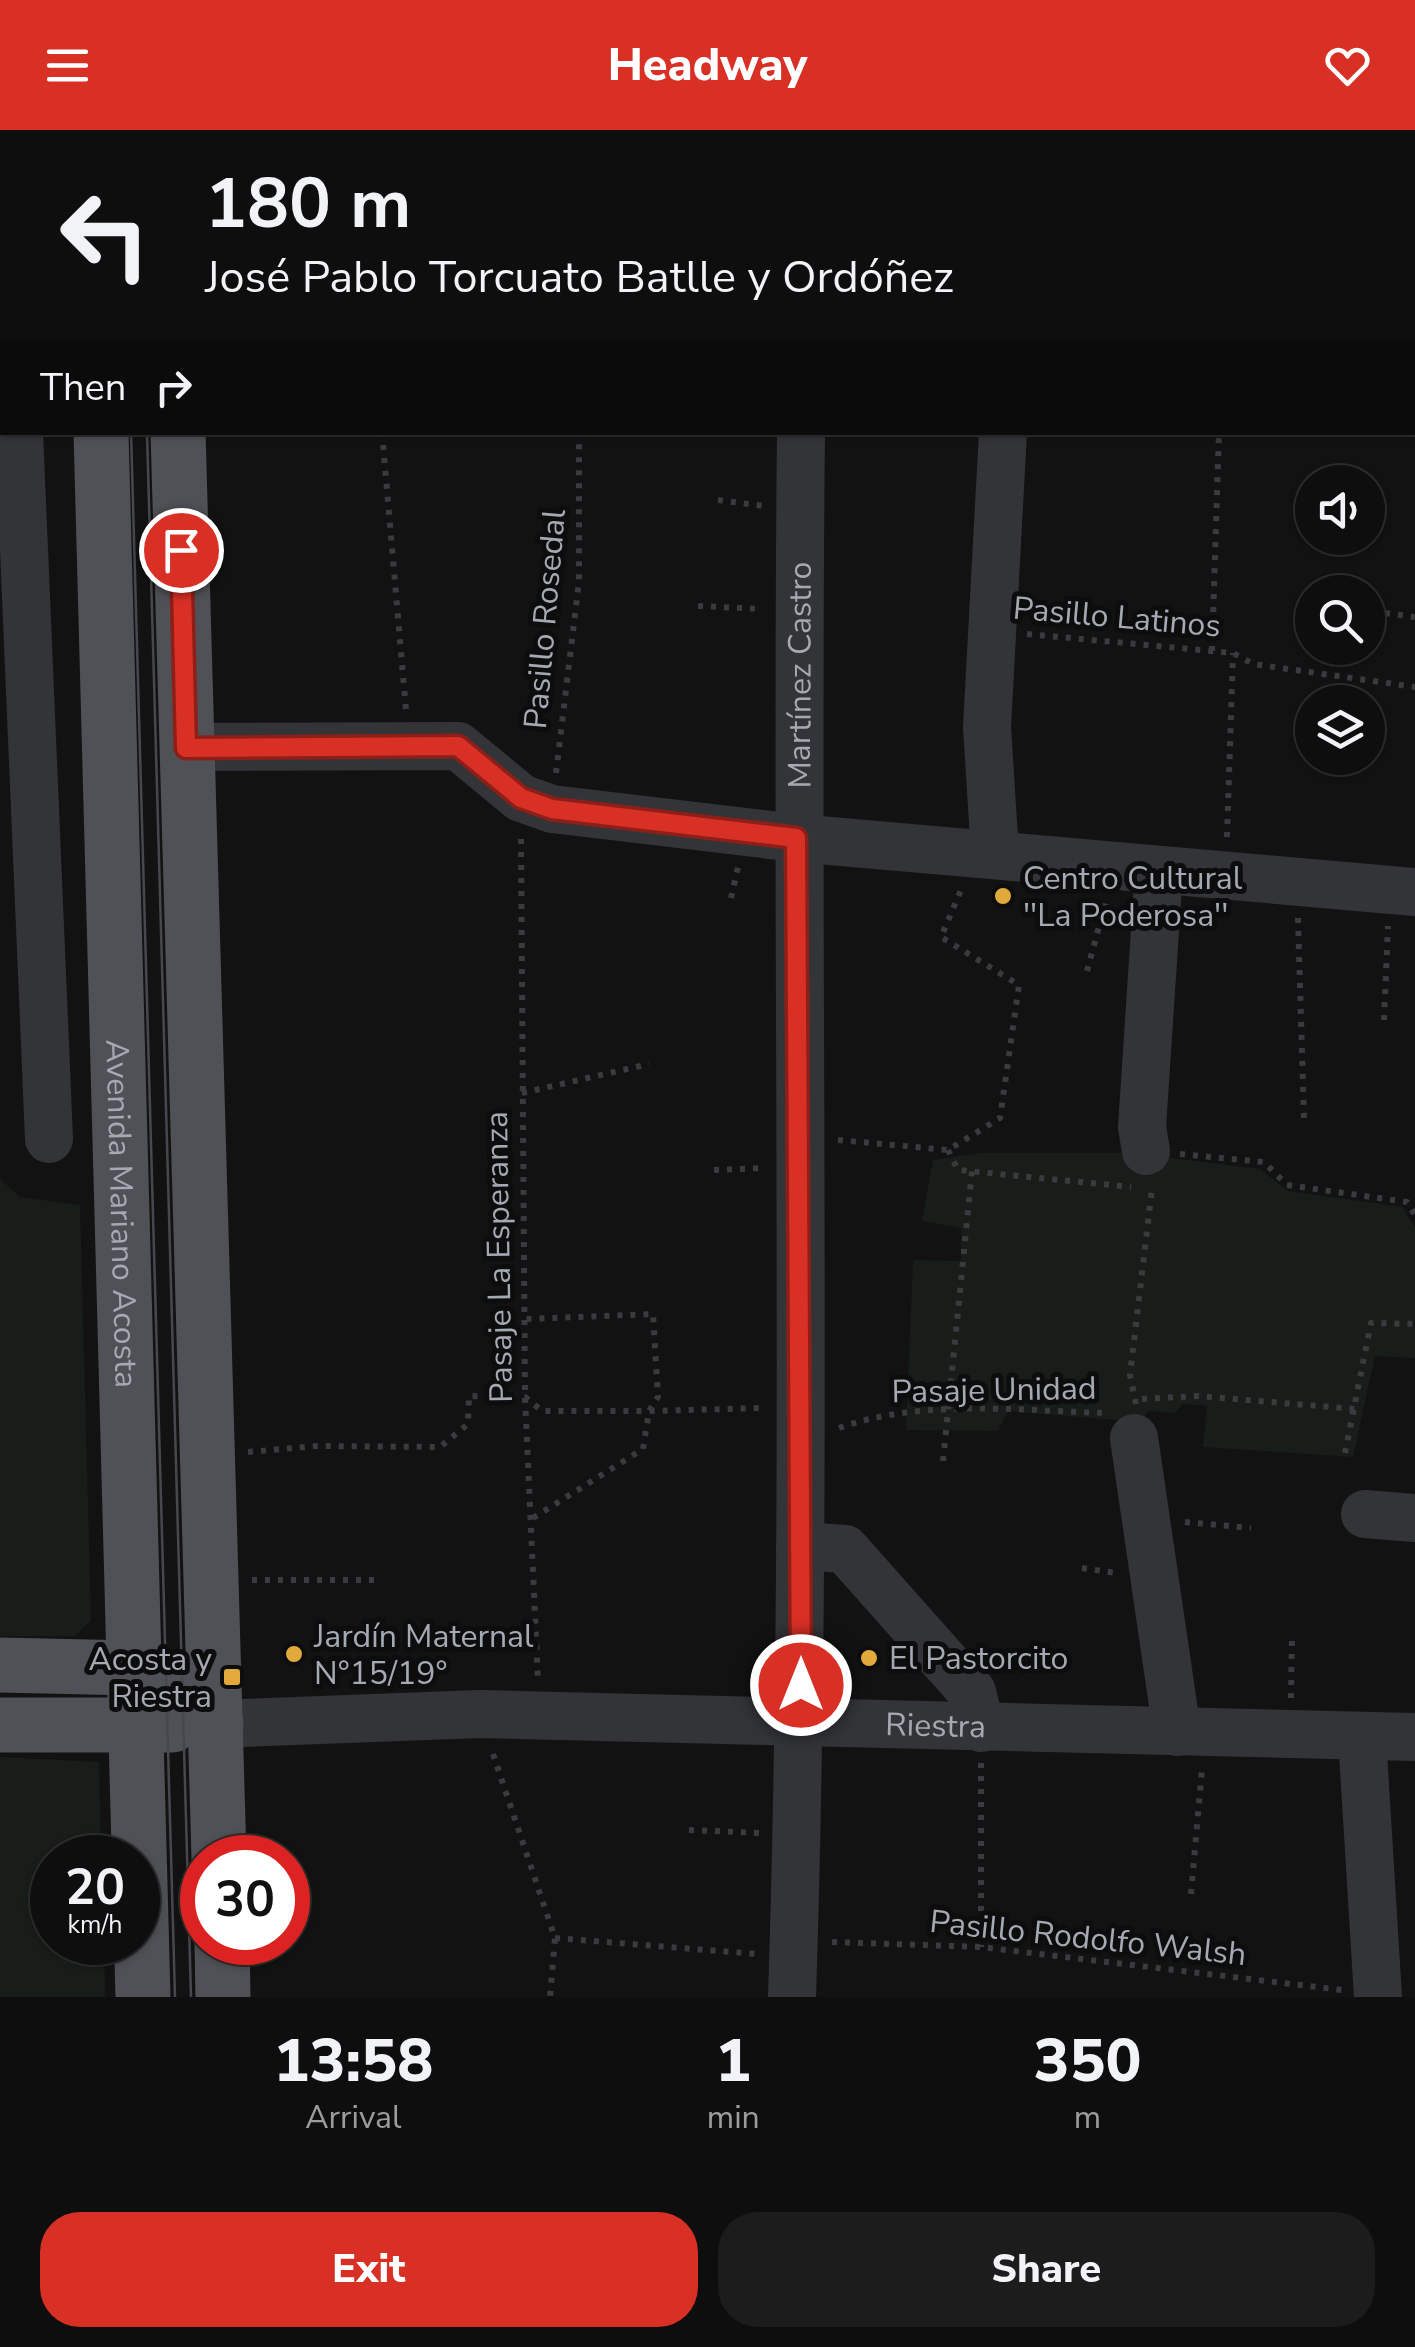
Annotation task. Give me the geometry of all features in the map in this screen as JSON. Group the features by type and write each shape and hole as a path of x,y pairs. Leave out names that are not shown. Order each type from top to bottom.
{"main road":[{"name":"Avenida Mariano Acosta","path":"100,435 143,1997"},
{"path":"178,435 218,1835"},
{"path":"0,1665 134,1668 166,1683 216,1724"},
{"path":"0,1725 216,1724"},
{"path":"222,1965 223,1997"}],"street":[{"path":"19,435 48,1139"},
{"name":"Martínez Castro","path":"793,1965 801,1720 796,838 801,435"},
{"path":"994,856 987,727 1003,435"},
{"path":"186,748 458,746 537,803 796,838 1402,891"},
{"path":"1138,868 1142,1128 1149,1170"},
{"path":"1135,1417 1144,1518 1191,1732"},
{"path":"1365,1514 1415,1518"},
{"path":"800,1546 846,1549 972,1692 981,1728"},
{"name":"Riestra","path":"216,1724 480,1714 1415,1737"},
{"path":"1362,1736 1378,1996"}],"path":[{"path":"382,435 410,745"},
{"name":"Pasillo Rosedal","path":"537,803 580,581 579,435"},
{"path":"1212,651 1219,435"},
{"path":"698,606 799,611"},
{"path":"1385,613 1415,617"},
{"name":"Pasillo Latinos","path":"990,630 1233,653 1253,664 1415,687"},
{"path":"1225,875 1233,653"},
{"name":"Pasaje La Esperanza","path":"537,803 522,1093 524,1397 533,1518 539,1716"},
{"path":"838,1140 948,1150 1000,1118 1020,986 941,937 963,886 926,850"},
{"path":"1088,971 1138,868"},
{"path":"1297,881 1304,1118"},
{"path":"1384,1020 1402,891"},
{"path":"522,1093 649,1064"},
{"path":"948,1150 958,1170 972,1171 1149,1170 1264,1162 1287,1185 1407,1202 1415,1215"},
{"path":"714,1170 798,1167"},
{"path":"1135,1417 1130,1375 1149,1170"},
{"path":"943,1461 972,1171"},
{"path":"524,1319 653,1314 658,1397 649,1410 643,1450 533,1518"},
{"path":"1345,1453 1371,1322 1415,1324"},
{"name":"Pasaje Unidad","path":"206,1456 317,1446 440,1447 468,1424 469,1396 524,1397 542,1411 649,1410 799,1426 818,1434 866,1418 947,1409 1135,1417 1198,1396 1354,1409"},
{"path":"1144,1518 1251,1528"},
{"path":"210,1580 374,1580"},
{"path":"1290,1734 1292,1633"},
{"path":"480,1714 555,1938 550,1997"},
{"path":"981,1728 981,1947"},
{"path":"1191,1732 1191,1894"},
{"path":"689,1830 797,1834"},
{"name":"Pasillo Rodolfo Walsh","path":"555,1938 793,1965 981,1947 1378,1996"}],"shaded area":[{"path":"980,1153 1131,1153 1260,1169 1288,1191 1402,1207 1415,1227 1415,1358 1375,1356 1353,1457 1203,1447 1207,1406 1183,1404 1175,1413 1148,1411 1141,1422 1008,1411 998,1431 906,1430 913,1260 961,1261 961,1228 922,1221 933,1160"},
{"path":"0,1179 20,1197 80,1205 91,1620 75,1636 0,1636"},
{"path":"0,1757 99,1762 101,1835 30,1835 30,1965 104,1965 105,1997 0,1997"}],"tram line":[{"path":"131,435 175,1997"},
{"path":"147,435 191,1997"}],"place":[{"name":"Centro Cultural ''La Poderosa''","path":"1003,896"},
{"name":"Jardín Maternal N°15/19°","path":"294,1654"},
{"name":"El Pastorcito","path":"869,1658"},
{"name":"Acosta y Riestra","path":"232,1677"}],"route":[{"path":"181,550 186,748 458,746 481,761 521,798 552,809 796,838 801,1685"}]}
